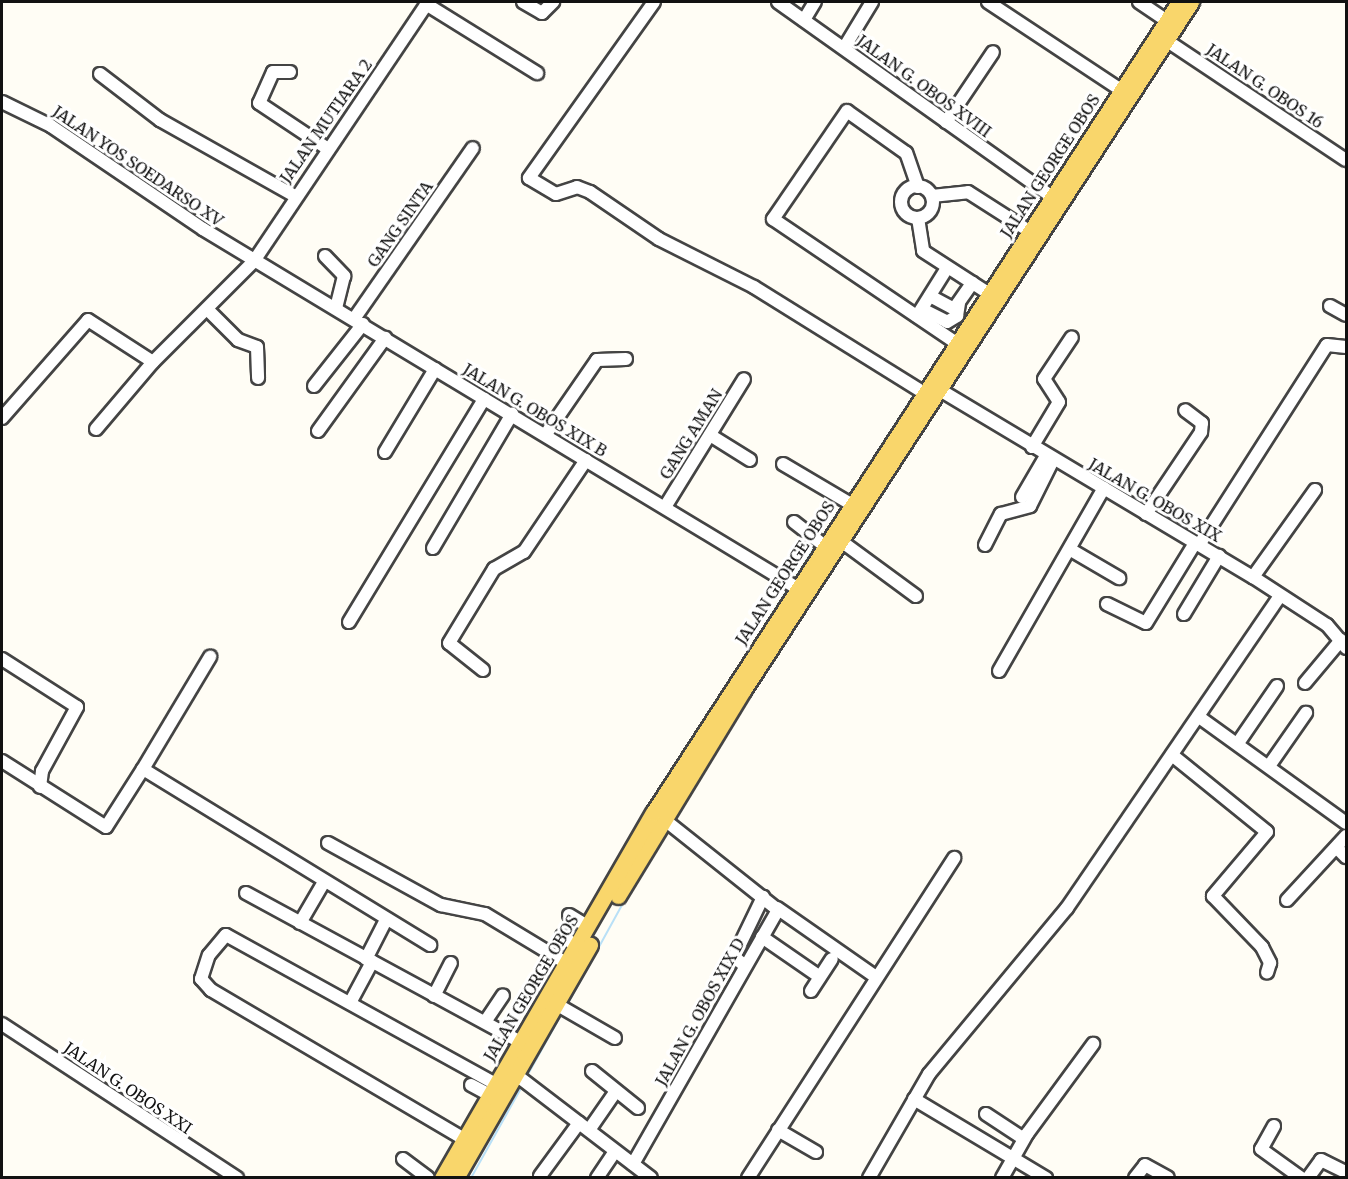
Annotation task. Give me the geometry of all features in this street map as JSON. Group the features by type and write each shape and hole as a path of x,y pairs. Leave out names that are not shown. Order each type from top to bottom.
{"main road":[{"name":"JALAN GEORGE OBOS","path":"442,1178 519,1041 578,947 653,813 825,546 952,340 988,293 1025,228 1051,196 1179,2"},
{"name":"JALAN GEORGE OBOS","path":"456,1178 664,820 1191,2"}],"street":[{"path":"523,2 542,13 553,2"},
{"path":"654,2 529,178 556,194 577,188 590,192 659,239 735,276 920,390"},
{"name":"JALAN G. OBOS XVIII","path":"778,2 1051,196"},
{"path":"804,20 815,2"},
{"path":"843,48 872,2"},
{"path":"988,2 1121,90"},
{"path":"1139,2 1167,21"},
{"path":"427,3 537,73"},
{"name":"JALAN MUTIARA 2","path":"96,429 153,362 254,261 293,195 328,149 427,3"},
{"name":"JALAN G. OBOS 16","path":"1166,40 1347,160"},
{"path":"946,122 993,52"},
{"path":"290,72 273,72 259,104 328,149"},
{"path":"100,74 160,120 293,195"},
{"name":"JALAN YOS SOEDARSO XV","path":"2,102 51,126 123,179 254,261"},
{"path":"952,340 920,313 774,219 848,112 906,153 918,187 932,196 968,192 1025,228"},
{"name":"GANG SINTA","path":"314,386 473,148"},
{"path":"918,187 906,191 902,203 906,214 918,218"},
{"path":"918,218 932,208 932,196"},
{"path":"918,218 923,251 988,293"},
{"path":"325,256 344,276 336,308"},
{"name":"JALAN G. OBOS XIX B","path":"254,261 359,321 797,588"},
{"path":"920,313 947,268"},
{"path":"920,313 947,322 957,316 959,304 972,283"},
{"path":"930,296 952,309 959,304"},
{"path":"1330,306 1347,315"},
{"path":"207,309 238,340 257,347 258,378"},
{"path":"2,418 88,320 153,362"},
{"path":"318,431 385,338"},
{"path":"1032,447 1059,402 1044,379 1072,338"},
{"path":"1107,604 1146,623 1327,345 1347,347"},
{"path":"546,434 597,360 626,360"},
{"path":"385,452 435,369"},
{"name":"GANG AMAN","path":"665,507 744,379"},
{"name":"JALAN G. OBOS XIX","path":"940,390 1049,458 1253,577 1327,625 1344,644"},
{"path":"349,622 484,399"},
{"path":"1146,514 1201,432 1202,423 1185,410"},
{"path":"433,548 512,414"},
{"path":"710,435 750,460"},
{"path":"1022,496 1049,458"},
{"path":"985,545 1001,514 1030,506 1049,458"},
{"path":"483,670 449,643 495,569 524,552 586,460"},
{"path":"783,464 851,504"},
{"path":"999,671 1071,550 1104,488"},
{"path":"1253,577 1315,490"},
{"path":"795,522 825,546"},
{"path":"842,541 916,596"},
{"path":"1071,550 1119,578"},
{"path":"1184,614 1219,556"},
{"path":"868,1178 914,1100 958,1033 1048,933 1199,717 1280,596"},
{"path":"1305,682 1344,644"},
{"path":"2,761 106,827 210,657"},
{"path":"2,659 77,707 42,771 40,787"},
{"path":"1238,743 1277,686"},
{"path":"1269,765 1306,713"},
{"path":"1199,717 1347,823"},
{"path":"1172,755 1266,829 1249,860 1213,896 1262,947 1270,963 1268,973"},
{"path":"142,769 386,921 430,945"},
{"path":"664,820 777,908 876,977"},
{"path":"1287,900 1347,836"},
{"path":"328,843 433,902 484,914 566,963"},
{"path":"1336,848 1347,857"},
{"path":"748,1178 954,858"},
{"path":"300,923 324,882"},
{"path":"246,893 519,1041"},
{"path":"744,965 734,957 763,897"},
{"name":"JALAN G. OBOS XIX D","path":"633,1164 777,908"},
{"path":"569,915 589,927"},
{"path":"350,1003 386,921"},
{"path":"464,1139 211,990 201,973 226,935 350,1003 492,1089"},
{"path":"562,936 578,947"},
{"path":"762,937 820,977"},
{"path":"811,991 832,958"},
{"path":"434,996 452,963"},
{"path":"485,1022 503,995"},
{"path":"556,1004 615,1038"},
{"name":"JALAN G. OBOS XXI","path":"2,1024 237,1178"},
{"path":"1002,1178 1024,1139 1093,1044"},
{"path":"592,1071 638,1108"},
{"path":"515,1074 614,1153 651,1178"},
{"path":"471,1085 492,1089"},
{"path":"540,1176 616,1091"},
{"path":"914,1100 1012,1160 1046,1178"},
{"path":"986,1114 1024,1139"},
{"path":"1274,1126 1261,1149 1301,1178"},
{"path":"778,1130 816,1152"},
{"path":"597,1178 614,1153"},
{"path":"403,1159 428,1178"},
{"path":"1308,1178 1321,1160 1347,1172"},
{"path":"1135,1178 1145,1165 1168,1178"}],"waterway":[{"path":"1050,187 1111,92"},
{"path":"948,391 1137,99"},
{"path":"1026,224 1042,199"},
{"path":"986,284 1021,231"},
{"path":"954,334 979,296"},
{"path":"921,385 949,342"},
{"path":"864,472 916,392"},
{"path":"850,542 943,399"},
{"path":"849,495 856,484"},
{"path":"832,521 842,506"},
{"path":"794,580 815,547"},
{"path":"732,723 845,549"},
{"path":"703,722 787,590"},
{"path":"567,1005 629,892"},
{"path":"527,1076 562,1013"},
{"path":"471,1178 521,1088"}]}
